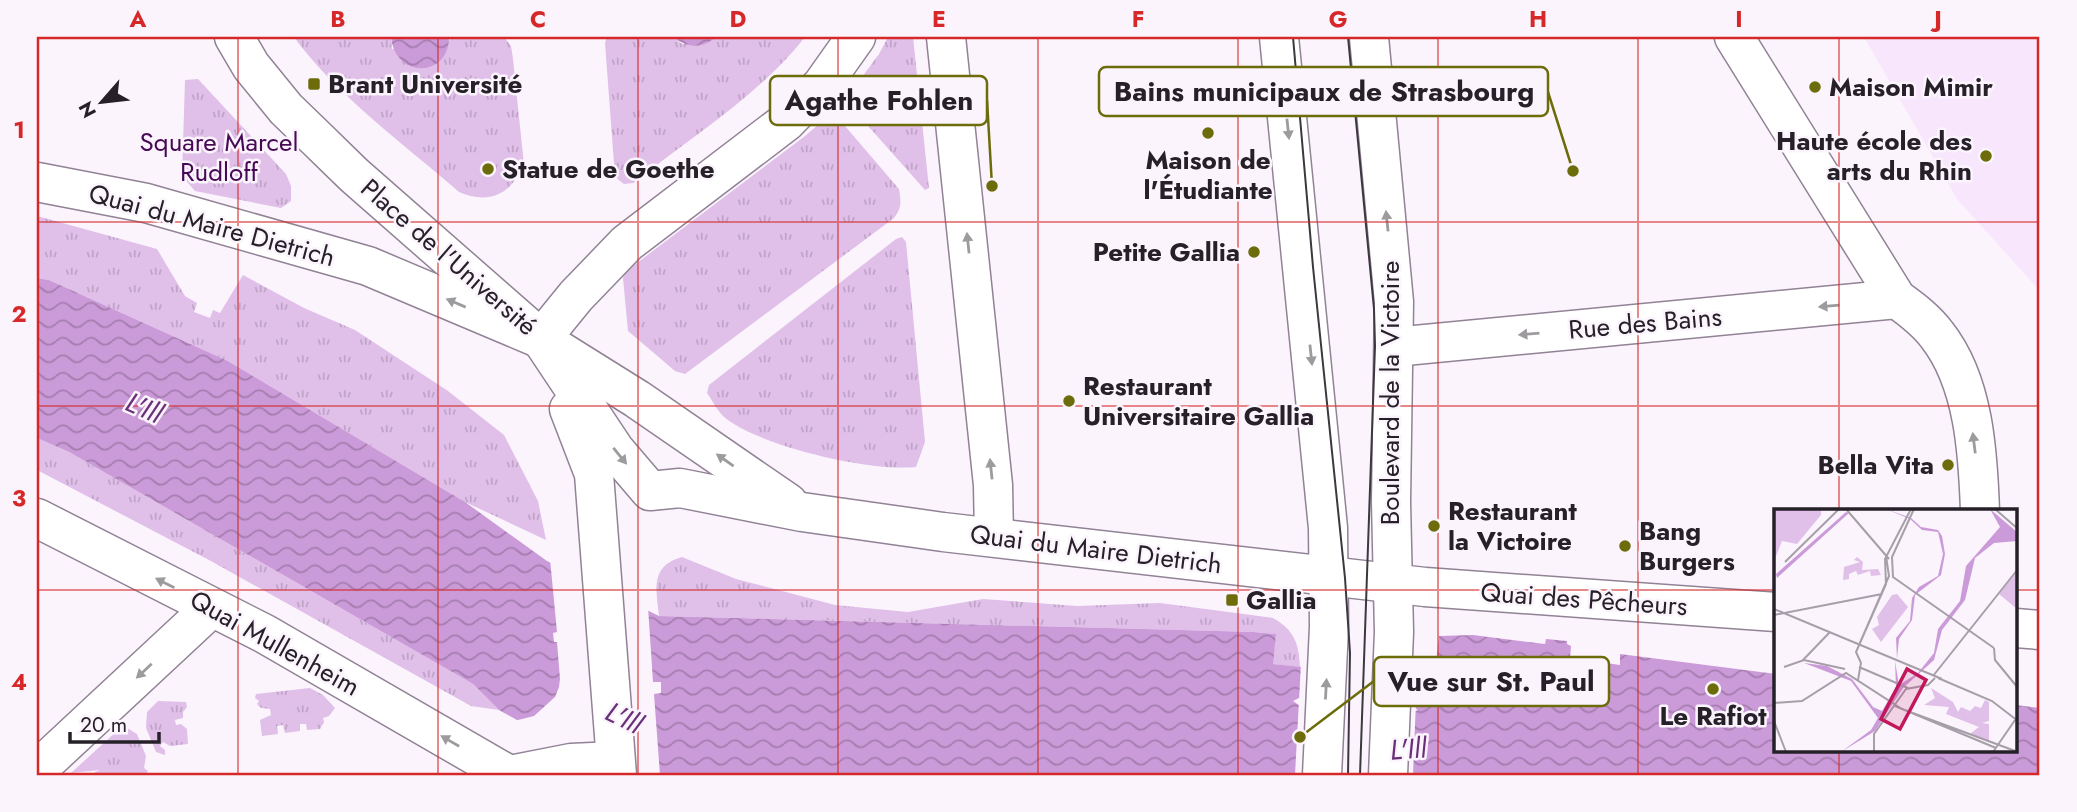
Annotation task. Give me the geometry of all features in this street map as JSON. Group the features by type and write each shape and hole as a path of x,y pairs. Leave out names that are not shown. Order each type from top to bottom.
{"street":[{"name":"Place de l'Université","path":"234,37 251,66 296,119 354,175 541,339 576,296 627,243 786,122 822,85 856,37"},
{"path":"946,37 993,485 994,537"},
{"path":"1279,37 1325,495 1328,575 1322,775"},
{"name":"Boulevard de la Victoire","path":"1369,37 1394,302 1391,583 1393,655 1388,775"},
{"path":"1734,37 1896,299 1925,321 1938,335 1959,373 1965,391 1973,440 1980,509"},
{"name":"Quai du Maire Dietrich","path":"37,182 146,203 368,266 541,339 646,405 802,512"},
{"name":"Rue des Bains","path":"1394,347 1896,299"},
{"path":"541,339 615,450 650,491"},
{"path":"541,339 594,474 616,768"},
{"name":"Quai du Maire Dietrich","path":"600,535 615,514 650,491 680,488 802,512 1391,583"},
{"name":"Quai Mullenheim","path":"37,518 265,634 517,774 570,763 616,768"},
{"name":"Quai des Pêcheurs","path":"1391,583 1532,596 1774,612"},
{"path":"37,770 211,608"},
{"path":"2018,628 2040,630"}],"shaded area":[{"name":"Haute école des arts du Rhin","path":"1864,37 2040,37 2040,291 1957,199"}],"green space":[{"path":"294,37 391,37 392,49 450,40 449,37 504,37 511,46 524,165 509,187 496,195 474,197 459,192 350,99 311,59"},
{"path":"607,37 673,37 682,44 716,37 805,37 788,58 724,114 633,183 624,184 615,177 605,43"},
{"path":"888,37 913,37 929,188 925,190 845,100 879,54"},
{"name":"Square Marcel Rudloff","path":"198,79 286,174 291,186 291,201 281,208 195,191 182,176 185,80"},
{"path":"833,112 899,189 900,204 897,214 685,374 675,371 628,331 623,278 625,272"},
{"path":"37,216 157,249 185,296 197,303 194,312 210,318 213,310 220,313 243,275 304,308 355,330 448,391 504,435 538,501 546,540 465,502 228,361 49,280 37,278"},
{"path":"902,237 906,242 925,442 916,467 872,465 815,455 761,437 723,416 707,393 709,385"},
{"path":"37,438 69,452 473,684 499,710 471,706 209,560 37,470"},
{"path":"682,557 736,579 835,605 908,612 983,599 1077,606 1160,603 1273,618 1291,632 1300,667 1272,664 1276,634 1254,632 659,616 657,580 664,566"},
{"path":"310,688 323,695 335,708 329,716 323,718 320,729 307,730 306,724 300,724 300,731 285,733 283,725 277,726 278,734 262,736 260,720 271,715 270,709 261,708 257,704 259,701 255,698 256,694"},
{"path":"158,701 186,702 187,707 183,718 175,720 176,725 181,724 187,729 188,744 170,746 163,742 160,746 165,750 165,755 156,752 146,728 147,712"},
{"path":"124,726 137,734 146,756 144,768 148,771 145,775 95,775 95,772 100,770 71,773 118,730"}],"water":[{"path":"391,37 449,37 447,50 440,60 432,66 421,68 402,60 395,51"},
{"path":"673,37 716,37 705,44 695,46"},
{"name":"L'Ill","path":"37,278 49,280 228,361 465,502 547,561 659,616 1254,632 1276,634 1273,664 1434,681 1439,636 1473,635 1545,644 1546,639 1567,641 1571,646 1570,658 1620,665 1620,654 1774,674 1774,752 2018,752 2018,705 2040,708 2040,775 615,775 499,710 473,684 69,452 37,438","holes":["1303,696 1408,703 1418,710 1407,715 1303,708 1293,701"]}],"pier":[{"path":"550,559 648,607 653,682 661,682 661,693 654,694 660,775 608,775 498,714 514,721 534,716 555,697 559,687 557,642 554,642 553,633 557,632"},
{"path":"1301,663 1417,676 1413,775 1295,775","holes":["1304,700 1411,709 1407,711 1304,705 1299,702"]}],"tram line":[{"path":"1293,37 1345,578 1350,653 1348,775"},
{"path":"1348,37 1374,309 1375,346 1360,775"}],"place":[{"name":"Brant Université","path":"314,84"},
{"name":"Maison Mimir","path":"1815,87"},
{"name":"Maison de l'Étudiante","path":"1208,133"},
{"name":"Haute école des arts du Rhin","path":"1986,156"},
{"name":"Statue de Goethe","path":"488,169"},
{"name":"Bains municipaux de Strasbourg","path":"1573,171"},
{"name":"Agathe Fohlen","path":"992,186"},
{"name":"Petite Gallia","path":"1254,252"},
{"name":"Restaurant Universitaire Gallia","path":"1069,401"},
{"name":"Bella Vita","path":"1948,465"},
{"name":"Restaurant la Victoire","path":"1434,526"},
{"name":"Bang Burgers","path":"1625,546"},
{"name":"Gallia","path":"1232,600"},
{"name":"Le Rafiot","path":"1713,689"},
{"name":"Vue sur St. Paul","path":"1300,737"}]}
